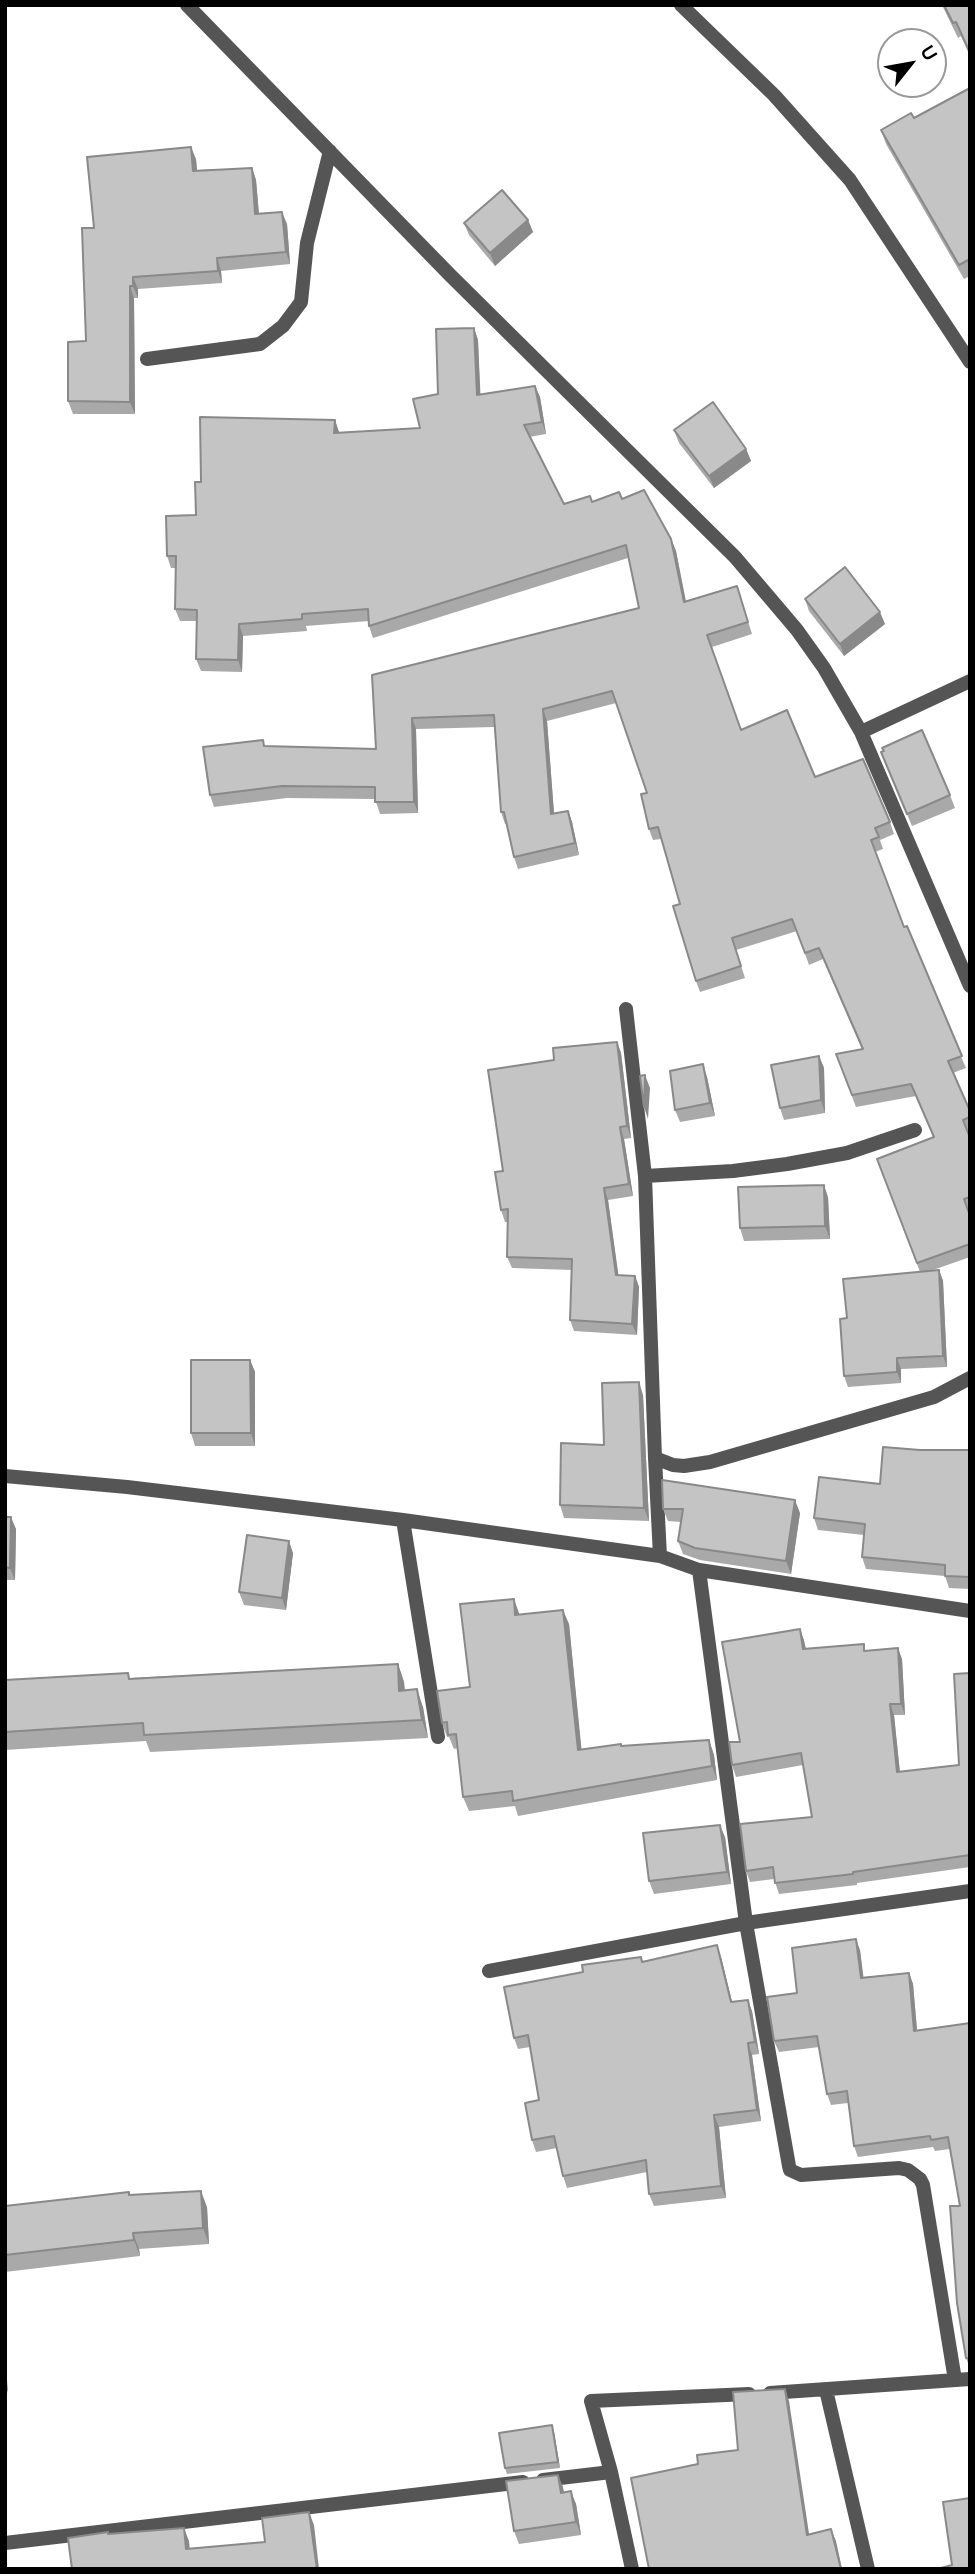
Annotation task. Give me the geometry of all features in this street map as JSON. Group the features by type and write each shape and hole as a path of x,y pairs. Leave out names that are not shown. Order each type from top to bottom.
{"street":[{"path":"187,5 450,275 734,557 797,630 824,668 861,732 970,986"},
{"path":"681,5 774,95 850,180 970,362"},
{"path":"147,359 260,344 284,326 301,302 307,243 330,150"},
{"path":"861,732 970,681"},
{"path":"626,1009 645,1176 660,1556"},
{"path":"645,1176 733,1171 787,1164 847,1153 915,1130"},
{"path":"655,1458 684,1466 710,1462 934,1397 970,1377"},
{"path":"5,1476 127,1487 403,1520 660,1556 699,1570 970,1611"},
{"path":"403,1520 438,1737"},
{"path":"632,2569 611,2472 591,2401 826,2390 962,2379 920,2179 908,2170 899,2168 801,2175 790,2170 746,1923 699,1570"},
{"path":"489,1971 746,1923 970,1891"},
{"path":"826,2390 868,2569"},
{"path":"5,2543 611,2472"}],"building":[{"path":"944,5 970,5 970,53 956,22 953,23"},
{"path":"970,88 970,259 959,265 881,130 911,113 914,118"},
{"path":"191,147 193,171 252,168 255,214 282,212 286,252 217,258 218,271 133,277 133,286 130,286 130,402 68,401 68,342 86,341 82,228 94,228 87,157"},
{"path":"502,190 528,220 490,253 464,223"},
{"path":"474,328 477,395 535,386 542,422 524,425 564,504 590,496 592,502 619,492 622,499 644,490 671,539 684,602 737,586 748,622 707,635 741,730 787,710 815,777 863,759 890,822 875,828 879,837 871,840 904,927 907,926 962,1056 948,1061 970,1111 970,1117 963,1120 970,1138 970,1197 964,1199 970,1216 970,1244 917,1263 877,1159 934,1137 911,1084 852,1095 836,1054 863,1049 819,948 805,953 792,919 732,938 741,966 696,981 673,906 680,904 658,827 649,829 641,794 647,793 612,691 543,709 551,814 568,811 575,843 514,857 504,812 501,812 494,715 412,718 414,802 375,802 375,787 282,786 210,795 203,747 263,740 264,746 376,749 372,675 639,608 626,545 369,626 368,609 302,614 302,619 239,624 238,660 196,659 197,610 175,609 176,556 167,556 166,516 196,515 195,482 201,482 200,417 335,420 334,433 420,428 413,399 438,394 436,329"},
{"path":"713,402 746,449 709,476 674,430"},
{"path":"845,567 880,612 840,644 805,599"},
{"path":"922,730 950,795 907,814 881,752 884,751 882,748"},
{"path":"617,1042 627,1126 620,1127 629,1184 604,1188 616,1275 635,1276 632,1324 570,1320 572,1259 507,1257 508,1209 501,1210 495,1172 503,1171 488,1070 554,1060 553,1048"},
{"path":"819,1056 821,1100 780,1108 771,1065"},
{"path":"703,1064 710,1103 675,1110 670,1071"},
{"path":"645,1075 644,1107 640,1076"},
{"path":"824,1185 825,1226 740,1228 738,1187"},
{"path":"939,1270 943,1356 897,1358 897,1372 844,1376 840,1319 847,1318 843,1279"},
{"path":"191,1360 250,1360 251,1433 191,1433"},
{"path":"639,1382 644,1508 560,1505 561,1443 604,1445 602,1383"},
{"path":"883,1447 970,1450 970,1577 945,1576 945,1565 862,1557 865,1524 814,1518 819,1477 880,1484"},
{"path":"662,1480 795,1500 786,1561 695,1548 678,1541 683,1509 663,1509"},
{"path":"5,1517 11,1517 10,1568 5,1567"},
{"path":"247,1535 289,1541 282,1598 239,1592"},
{"path":"514,1599 515,1615 563,1610 578,1750 621,1744 709,1740 712,1766 513,1801 512,1791 463,1797 456,1734 448,1735 447,1722 442,1723 437,1691 470,1687 460,1604"},
{"path":"800,1629 803,1649 864,1644 864,1651 898,1648 901,1704 890,1704 897,1772 959,1765 954,1674 970,1673 970,1855 853,1874 775,1883 773,1867 746,1871 740,1824 812,1817 801,1753 732,1765 729,1742 740,1742 722,1642"},
{"path":"398,1664 399,1691 417,1689 422,1720 144,1735 143,1723 5,1732 5,1680 128,1673 129,1679"},
{"path":"720,1825 727,1872 649,1881 643,1833"},
{"path":"856,1939 861,1978 909,1973 914,2031 970,2023 970,2359 966,2358 957,2303 950,2206 960,2206 948,2137 931,2140 930,2136 854,2146 847,2091 827,2094 817,2036 774,2041 767,1997 797,1993 792,1948"},
{"path":"717,1945 731,2002 748,2000 755,2042 748,2043 757,2110 714,2115 721,2186 649,2194 646,2160 563,2176 554,2136 532,2140 525,2103 539,2100 528,2035 514,2038 504,1987 583,1972 582,1965 641,1957 642,1962"},
{"path":"201,2191 203,2228 133,2233 134,2240 5,2255 5,2206 129,2192 129,2195"},
{"path":"785,2389 807,2535 831,2529 841,2569 649,2569 631,2478 698,2464 697,2455 738,2450 733,2392"},
{"path":"552,2425 558,2462 505,2468 499,2433"},
{"path":"558,2475 561,2493 571,2491 576,2522 514,2531 506,2481"},
{"path":"970,2498 970,2569 937,2569 952,2565 943,2502"},
{"path":"309,2512 317,2569 72,2569 68,2538 108,2532 184,2528 186,2549 265,2542 262,2518"}]}
